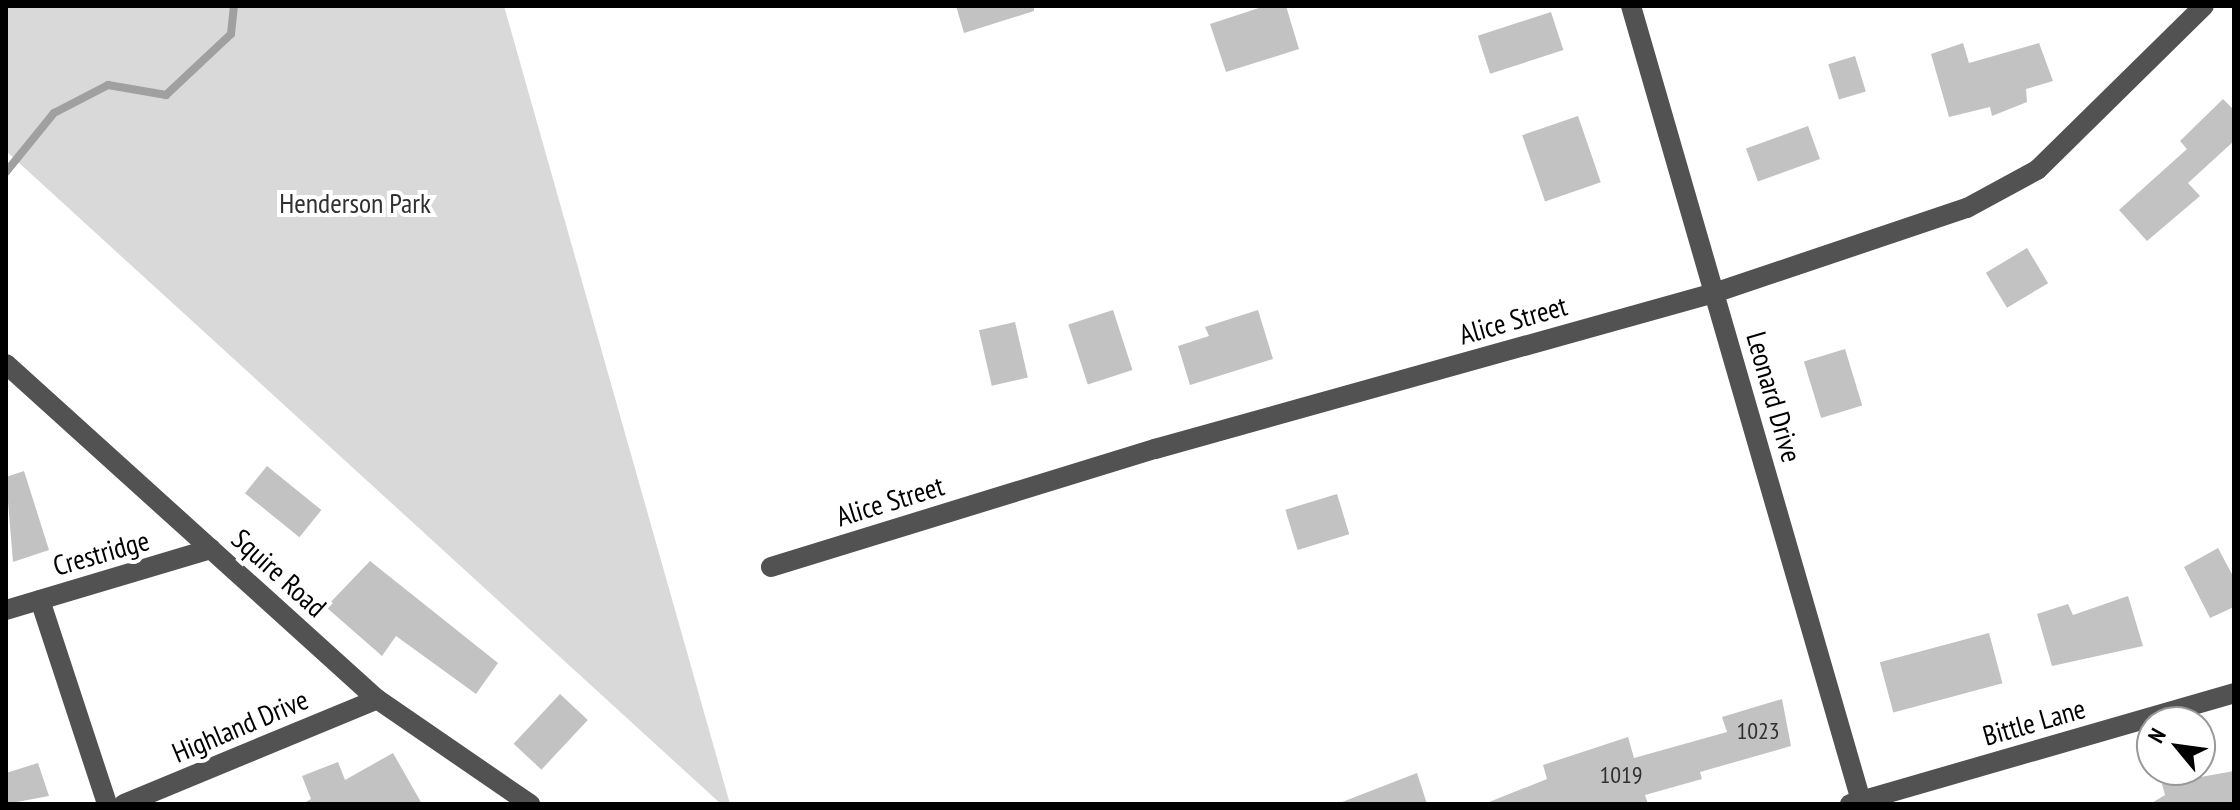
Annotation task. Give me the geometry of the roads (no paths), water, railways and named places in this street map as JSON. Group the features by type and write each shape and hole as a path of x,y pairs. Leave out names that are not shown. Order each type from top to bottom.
{"street":[{"name":"Leonard Drive","path":"1631,6 1858,803"},
{"name":"Alice Street","path":"771,567 1155,449 1714,293 1967,208 2037,170 2204,6"},
{"name":"Squire Road","path":"6,364 377,699 530,804"},
{"name":"Crestridge","path":"6,610 211,549"},
{"path":"40,600 107,804"},
{"name":"Bittle Lane","path":"1858,803 2234,693"},
{"name":"Highland Drive","path":"124,804 377,699"}],"waterway":[{"path":"6,172 54,113 108,85 166,95 231,34 234,6"}],"park label":[{"name":"Henderson Park","path":"355,203"}]}
